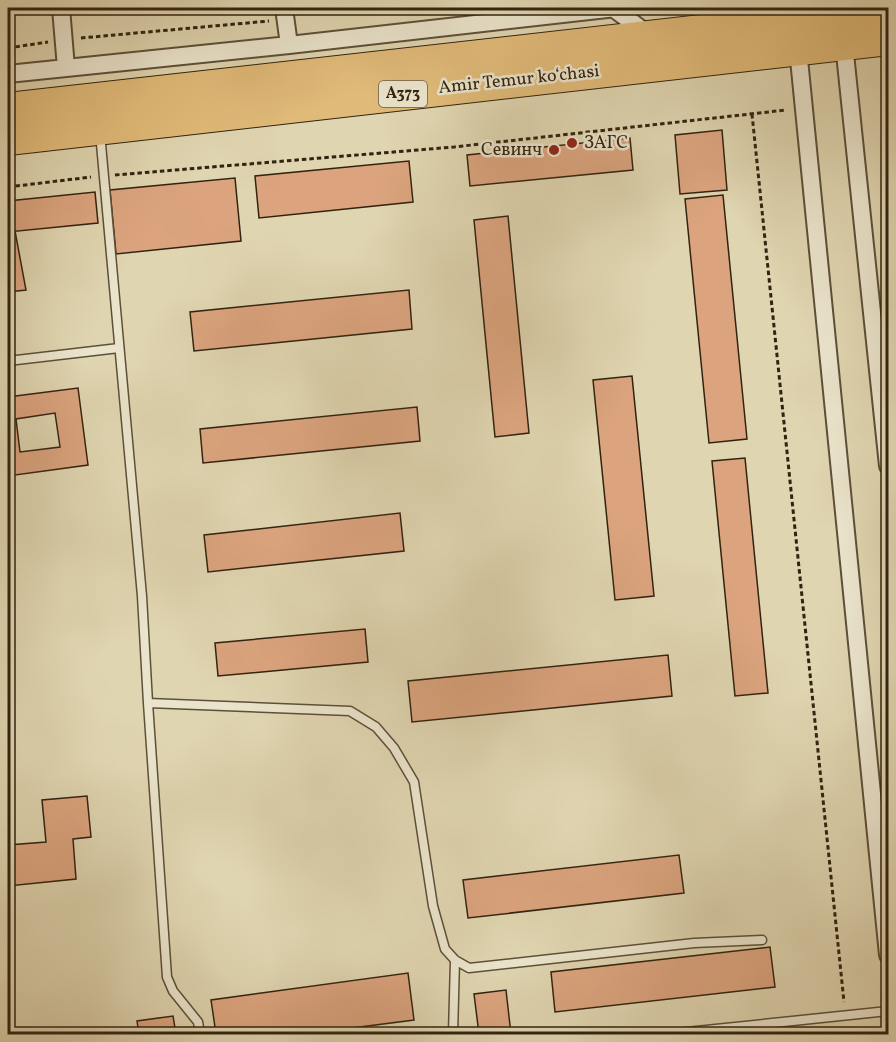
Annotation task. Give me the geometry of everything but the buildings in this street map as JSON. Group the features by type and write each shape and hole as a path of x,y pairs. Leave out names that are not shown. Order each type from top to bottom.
{"highway":[{"name":"Amir Temur koʻchasi","path":"8,109 888,10"},
{"name":"Amir Temur koʻchasi","path":"8,138 888,39"}],"street":[{"path":"61,8 66,68"},
{"path":"8,74 614,8 652,37"},
{"path":"285,13 289,45"},
{"path":"844,44 888,466"},
{"path":"798,49 888,955"}],"lane":[{"path":"100,128 142,596 167,977 173,991 198,1022 200,1035"},
{"path":"8,361 119,348"},
{"path":"148,703 350,711 376,728 394,748 414,782 433,906 445,949 455,960 469,968 694,943 762,940"},
{"path":"453,1035 455,960"},
{"path":"668,1035 888,1011"}],"path":[{"path":"8,48 285,13"},
{"path":"8,187 104,176 454,147 803,109"},
{"path":"752,114 846,1016"}],"place":[{"name":"ЗАГС","path":"572,143"},
{"name":"Севинч","path":"554,150"}]}
